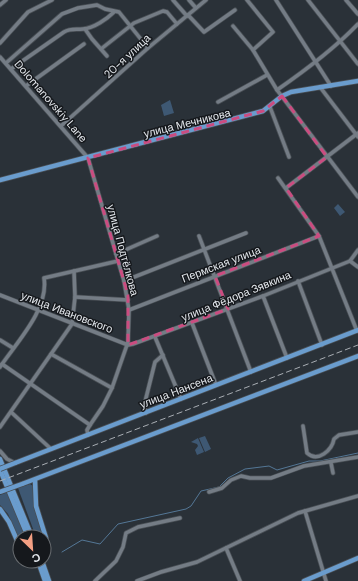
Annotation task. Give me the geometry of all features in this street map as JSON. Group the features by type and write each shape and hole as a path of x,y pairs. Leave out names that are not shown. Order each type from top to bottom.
{"main road":[{"name":"улица Мечникова","path":"0,180 235,120 263,111 282,96 291,92 358,81"},
{"name":"улица Нансена","path":"0,469 358,331"},
{"path":"0,492 358,356"},
{"path":"1,460 29,529"},
{"path":"0,469 25,529"},
{"path":"34,480 36,506 42,529"},
{"path":"0,509 12,529"},
{"path":"304,581 358,558"},
{"path":"42,569 45,581"},
{"path":"44,569 49,581"}],"street":[{"path":"0,5 6,0"},
{"path":"0,43 28,12 52,0"},
{"path":"173,0 204,32 235,10"},
{"path":"189,0 196,8"},
{"name":"20-я улица","path":"61,126 103,90 148,48 206,0"},
{"path":"247,0 273,32 253,50"},
{"path":"276,0 331,86"},
{"path":"308,0 358,64"},
{"path":"346,0 358,14"},
{"path":"6,64 50,23 66,12 78,8 97,5 114,12 119,12 148,48"},
{"path":"101,49 130,26 163,10 167,12 177,24"},
{"path":"11,69 64,32 70,29 85,29 109,17 114,12"},
{"path":"277,90 341,42 358,24"},
{"path":"233,26 253,50 277,90 358,197"},
{"path":"85,29 92,40 107,56"},
{"path":"26,86 84,44"},
{"name":"Dolomanovskiy Lane","path":"0,57 88,158"},
{"path":"218,102 267,75"},
{"path":"286,188 357,135 320,88"},
{"path":"270,107 289,157"},
{"name":"улица Подтёлкова","path":"88,158 124,281 129,310 128,345 112,388 103,406 87,430 88,435"},
{"path":"278,178 319,236 358,331"},
{"path":"124,281 204,248 246,233"},
{"path":"116,254 157,236"},
{"path":"199,236 251,372"},
{"name":"Пермская улица","path":"129,310 319,236"},
{"path":"358,250 350,261 358,267"},
{"path":"90,425 31,384 1,366 39,311 45,294 44,278 118,261"},
{"name":"улица Фёдора Зявкина","path":"128,345 155,337 192,323 350,261"},
{"path":"0,427 72,324 75,297 74,271"},
{"path":"298,281 322,345"},
{"name":"улица Ивановского","path":"0,295 128,345"},
{"path":"263,296 287,358"},
{"path":"75,297 128,300"},
{"path":"192,323 216,385"},
{"path":"155,337 181,399"},
{"path":"0,340 13,348"},
{"path":"51,354 112,388"},
{"path":"146,413 144,406 155,362 163,356"},
{"path":"11,412 51,449"},
{"path":"303,426 307,453 313,457 324,455 333,445 334,439 339,435 358,432"},
{"path":"0,451 15,463"},
{"path":"313,457 313,464"},
{"path":"209,492 222,488 231,480 242,476 250,478 271,478 313,464 331,463 358,457"},
{"path":"331,463 333,474"},
{"path":"137,581 161,572 188,566 305,511 358,496"},
{"path":"305,511 326,581"},
{"path":"95,581 116,561 123,547 126,533 138,527 180,518"},
{"path":"226,548 240,581"}],"highlighted area":[{"path":"282,96 327,157 286,188 319,236 215,276 228,309 128,345 128,295 88,158 263,111"}],"shaded area":[{"path":"170,100 174,113 164,116 161,105"},
{"path":"338,204 345,212 340,216 334,208"},
{"path":"205,436 211,449 205,452 199,438"},
{"path":"198,438 204,452 197,455 195,450 198,446 197,444 191,442"},
{"path":"30,484 33,486 42,529 33,529 18,488"},
{"path":"8,492 23,529 15,529 8,514 0,505 0,495"}],"waterway":[{"path":"62,552 82,540 100,544 118,524 186,509 191,506 201,491 219,487 228,478 245,469 269,466 277,470 309,461 320,461 358,453"}],"railway":[{"path":"0,481 358,345"}]}
